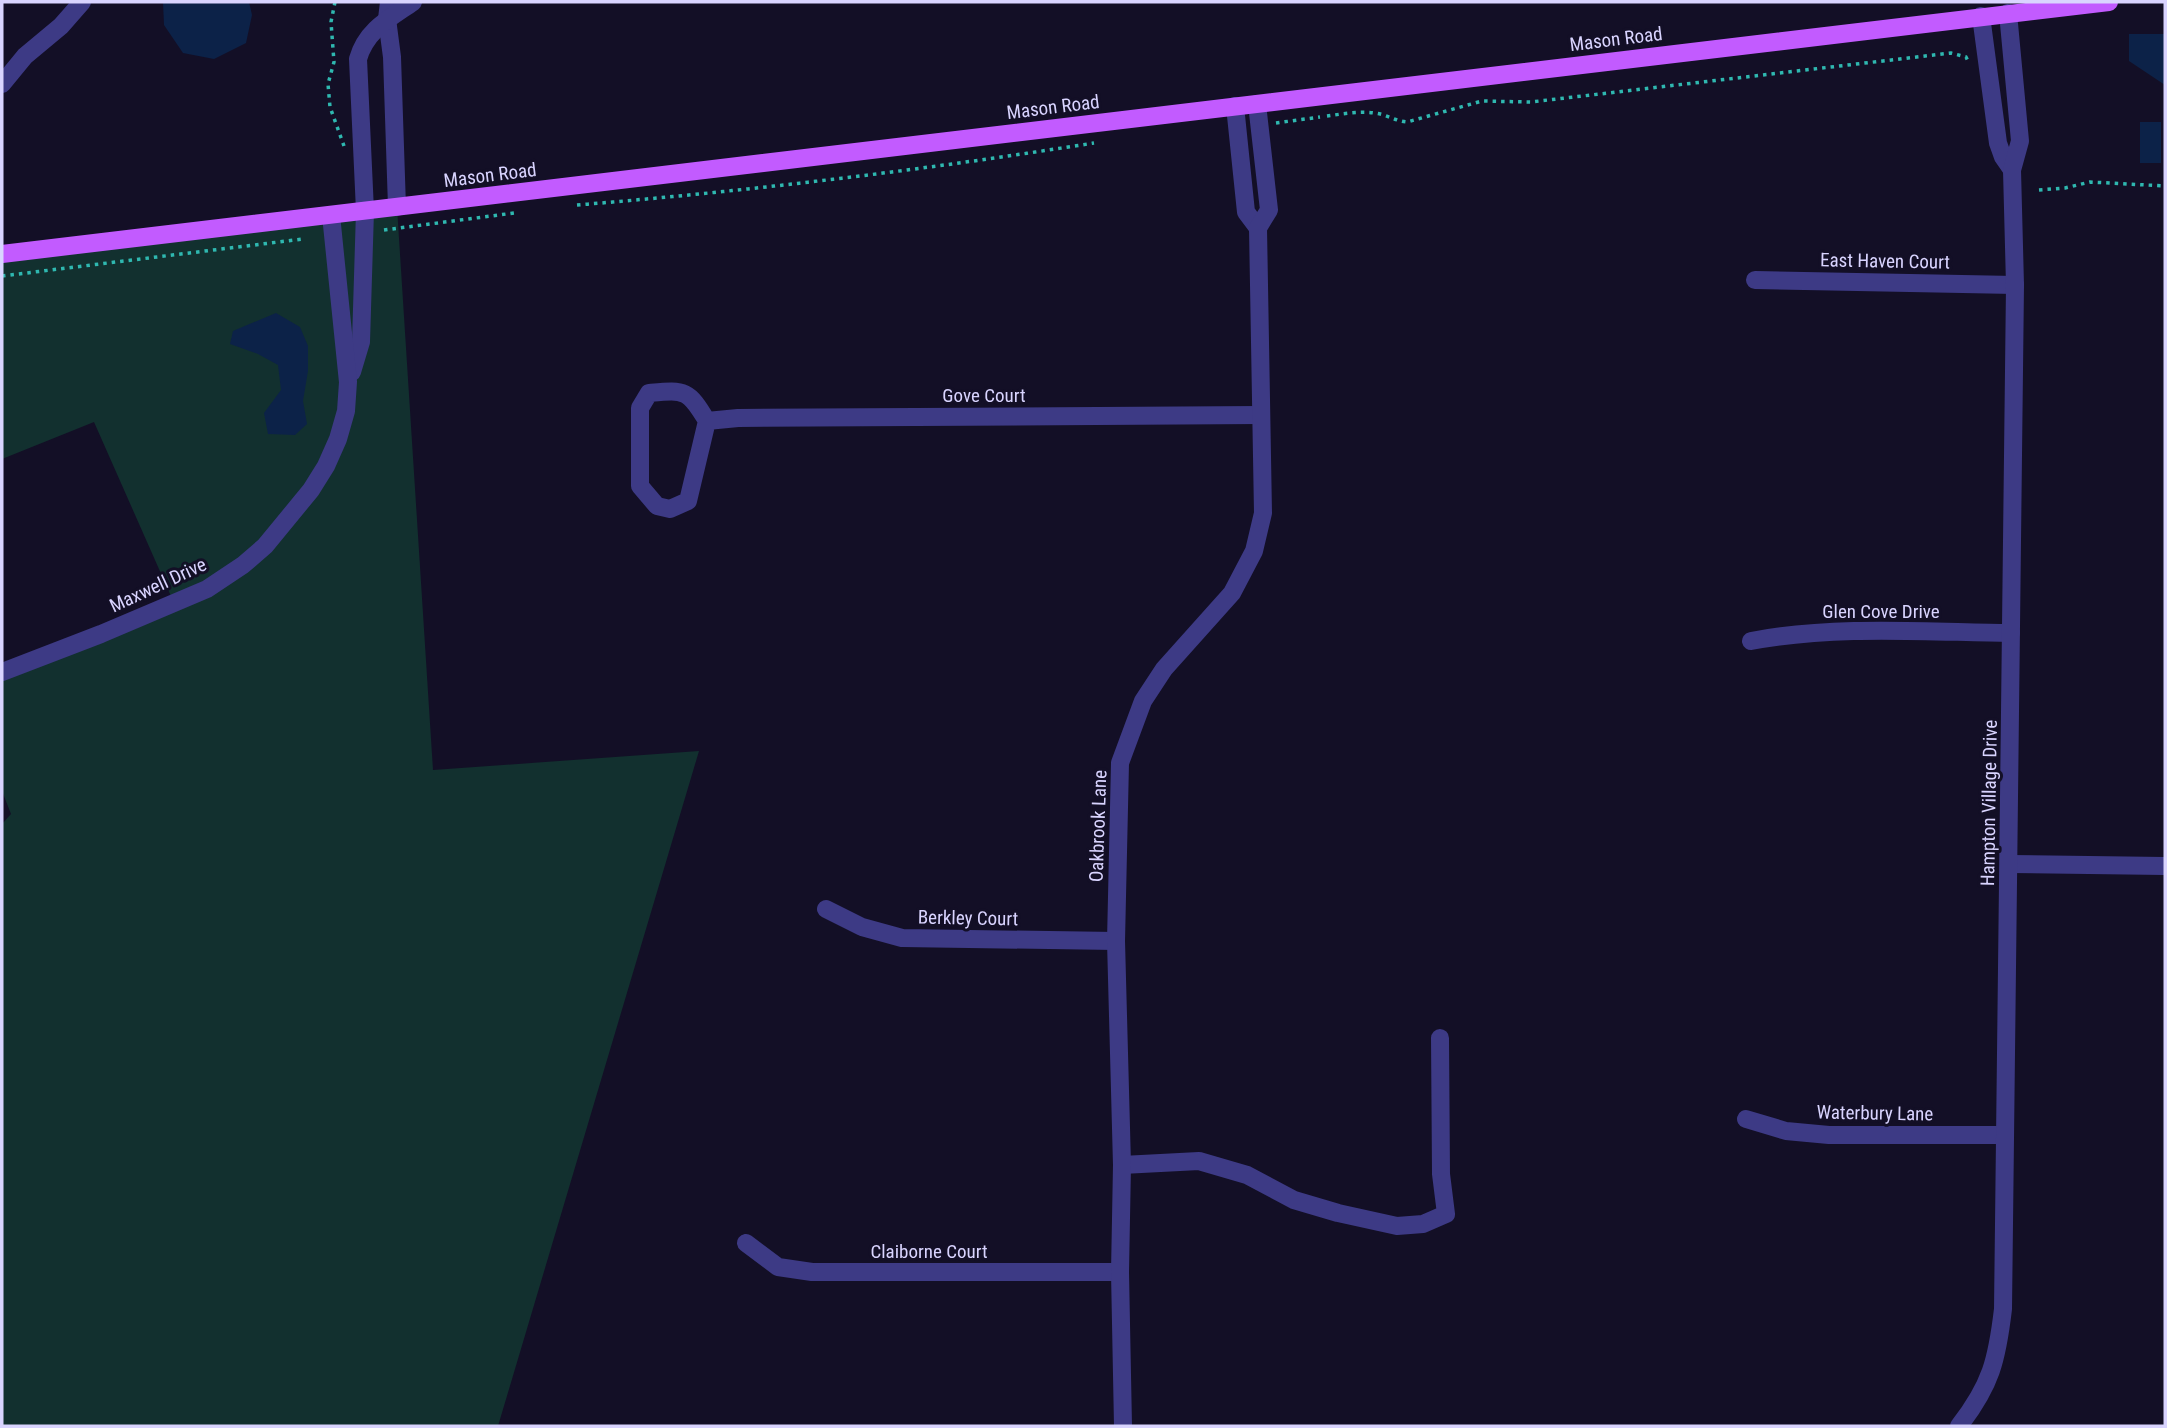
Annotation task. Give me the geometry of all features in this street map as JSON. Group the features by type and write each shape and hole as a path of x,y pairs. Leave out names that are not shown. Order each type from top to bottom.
{"main road":[{"name":"Mason Road","path":"2,254 2109,2"}],"street":[{"path":"2,84 25,56 61,26 82,2"},
{"name":"Maxwell Drive","path":"2,672 207,589 243,565 265,546 294,514 326,466 338,439 348,382 361,342 365,211 358,59 368,38 388,10 413,2"},
{"path":"388,10 397,207"},
{"name":"Hampton Village Drive","path":"1959,1426 1989,1380 1998,1352 2003,1309 2015,285 2012,170 2020,141 2008,13"},
{"name":"Hampton Village Drive","path":"1981,16 1998,143 2007,165 2012,170"},
{"name":"Oakbrook Lane","path":"1123,1426 1120,1272 1122,1165 1115,941 1120,763 1143,701 1164,669 1232,593 1254,551 1263,513 1258,228 1269,210 1256,104"},
{"name":"Oakbrook Lane","path":"1235,106 1246,212 1258,228"},
{"name":"Maxwell Drive","path":"331,215 348,382"},
{"name":"East Haven Court","path":"1755,280 2015,285"},
{"path":"679,390 694,399 707,421 688,501 670,509 657,506 640,486 640,408 649,393 679,390"},
{"name":"Gove Court","path":"707,421 738,418 1261,415"},
{"name":"Glen Cove Drive","path":"1751,641 1793,633 1836,631 2011,633"},
{"path":"2009,864 2165,866"},
{"name":"Berkley Court","path":"826,909 862,927 902,938 1115,941"},
{"path":"1122,1165 1199,1161 1247,1175 1294,1200 1338,1213 1397,1226 1423,1224 1446,1214 1441,1174 1440,1038"},
{"name":"Waterbury Lane","path":"1746,1119 1786,1131 1829,1135 2005,1135"},
{"name":"Claiborne Court","path":"746,1243 778,1268 811,1272 1120,1272"}],"path":[{"path":"335,2 331,22 334,62 328,83 330,107 346,152"},
{"path":"1275,123 1373,112 1396,121 1407,122 1482,101 1531,102 1951,53 1966,57 1971,67"},
{"path":"572,206 710,194 983,161 1102,142"},
{"path":"2039,190 2090,182 2165,186"},
{"path":"384,230 520,212"},
{"path":"2,276 303,239"}],"green space":[{"path":"397,207 433,770 699,751 498,1426 2,1426 2,824 11,814 2,791 2,672 174,603 94,422 2,459 2,254"}],"water":[{"path":"163,2 249,2 252,15 246,43 214,59 183,53 164,25"},
{"path":"2129,34 2165,34 2165,85 2129,61"},
{"path":"2140,122 2161,122 2161,163 2140,163"},
{"path":"276,313 300,327 308,346 308,371 303,401 307,424 295,435 268,434 264,413 281,390 278,365 230,344 233,331"}]}
